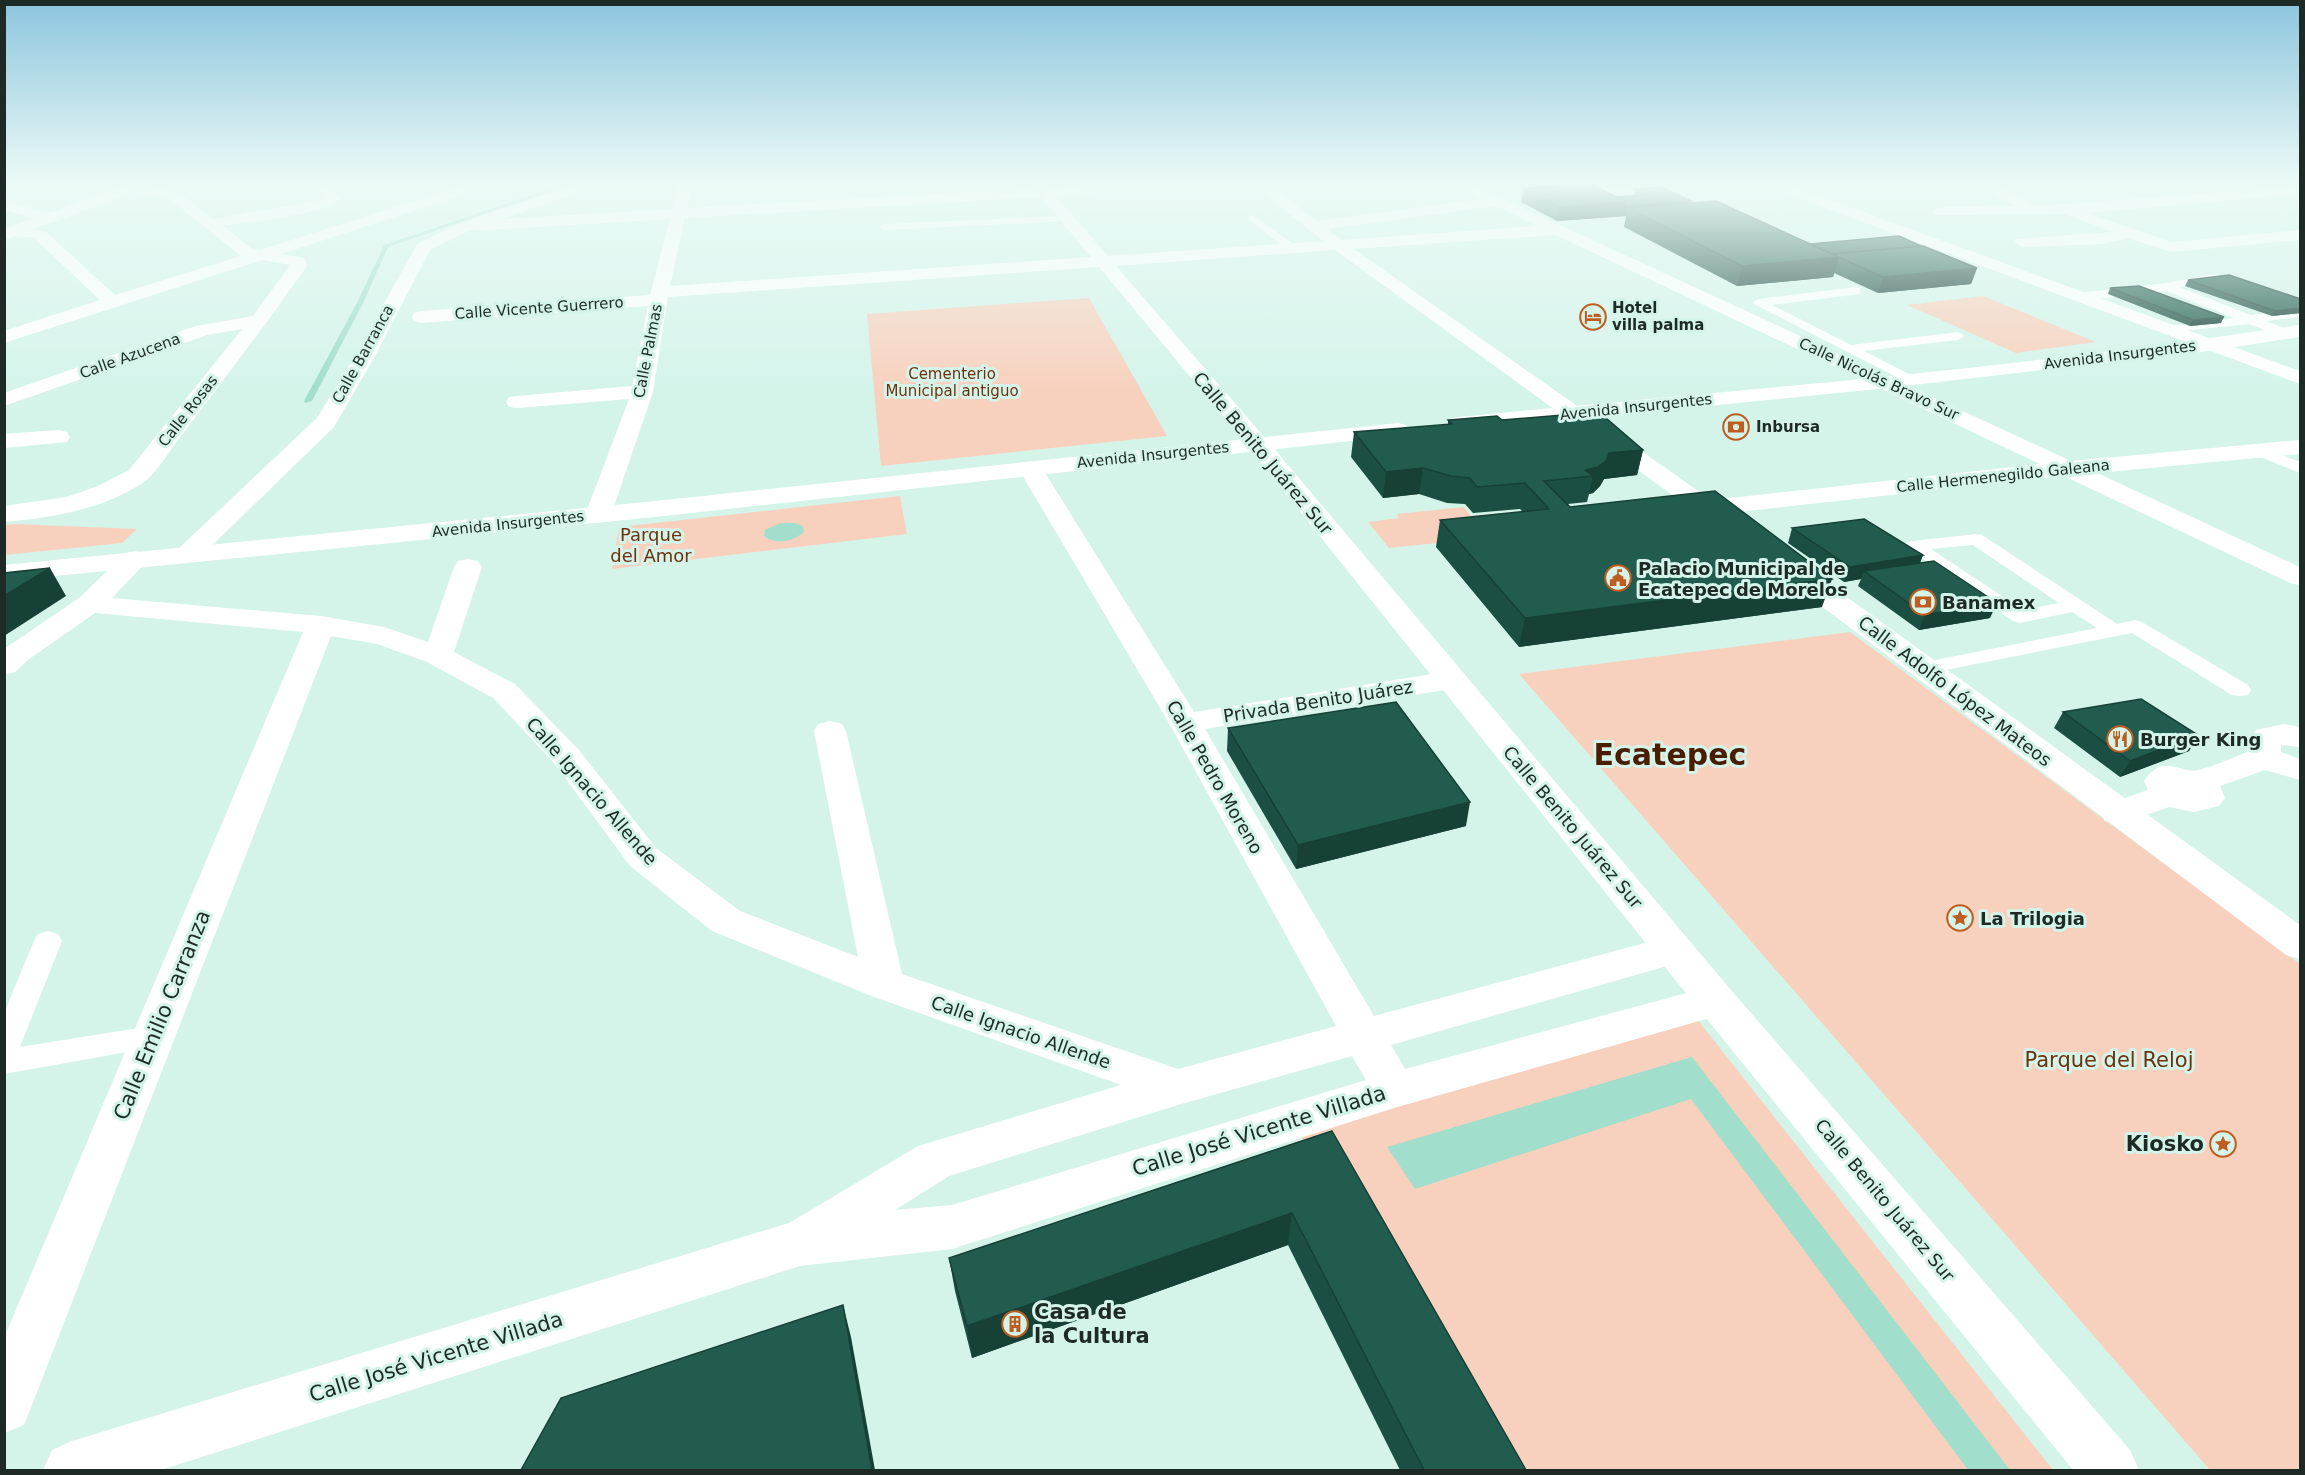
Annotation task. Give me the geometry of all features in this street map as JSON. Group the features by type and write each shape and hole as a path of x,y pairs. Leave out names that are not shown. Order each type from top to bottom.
{"street":[{"path":"58,252 113,303"},
{"path":"246,252 265,255"},
{"path":"4,337 274,252"},
{"name":"Calle Barranca","path":"187,555 326,422 365,356 420,252"},
{"name":"Calle Palmas","path":"598,515 642,392 669,252"},
{"name":"Calle Benito Juárez Sur","path":"1095,252 1258,444 1716,1001 1766,1056 2110,1470"},
{"name":"Calle Vicente Guerrero","path":"421,317 659,296 1236,252"},
{"name":"Calle Adolfo López Mateos","path":"1347,252 1706,508 2118,813 2301,945"},
{"name":"Calle Nicolás Bravo Sur","path":"1606,252 1898,381 2069,468 2301,577"},
{"path":"1957,252 2301,378"},
{"name":"Calle Rosas","path":"4,513 43,511 73,504 123,485 138,476 259,321 299,262 265,255"},
{"path":"4,320 90,310"},
{"name":"Calle Azucena","path":"4,400 203,330 259,321"},
{"name":"Avenida Insurgentes","path":"4,573 598,515 1258,444 1898,381 2210,345 2294,333"},
{"path":"517,402 642,392"},
{"path":"4,441 59,437"},
{"name":"Calle Hermenegildo Galeana","path":"1706,508 2069,468 2301,447"},
{"name":"Calle Pedro Moreno","path":"1030,468 1185,723 1394,1090"},
{"path":"4,666 18,653 89,604 136,559"},
{"path":"438,656 468,567"},
{"name":"Calle Ignacio Allende","path":"89,604 321,625 384,636 438,656 504,691 567,757 644,857 726,921 884,984 1178,1087"},
{"name":"Calle Emilio Carranza","path":"4,1405 321,625"},
{"name":"Privada Benito Juárez","path":"1185,723 1450,680"},
{"path":"830,731 884,984"},
{"path":"2264,758 2264,744 2268,737 2284,734 2301,737"},
{"path":"2118,813 2264,758 2301,770"},
{"name":"Calle José Vicente Villada","path":"800,1243 935,1160 1178,1087 1674,950"},
{"name":"Calle José Vicente Villada","path":"72,1470 800,1243 952,1227 1394,1090 1716,1001"}],"lane":[{"path":"2079,297 2168,287 2181,282 2214,278 2230,279"},
{"path":"2168,287 2250,320 2294,333"},
{"path":"1856,291 1758,303 1850,349 1898,381"},
{"path":"2169,330 2301,313"},
{"path":"1850,349 1958,336"},
{"path":"2259,451 2301,468"},
{"path":"2076,605 2020,617 1913,546 1976,539 2076,605 2115,631"},
{"path":"1925,668 2135,626 2240,690"},
{"path":"4,1050 48,941"},
{"path":"4,1062 152,1038"}],"green space":[{"path":"1983,296 2096,342 2016,353 1907,305"},
{"name":"Cementerio Municipal antiguo","path":"1089,298 1167,436 881,466 867,314"},
{"name":"Parque del Amor","path":"900,496 907,534 612,569 619,527"},
{"path":"1464,507 1471,516 1518,512 1536,533 1389,548 1368,522 1399,518 1397,514"},
{"path":"5,525 137,529 122,543 5,555"},
{"name":"Parque del Reloj","path":"1850,632 2300,964 2300,1470 2210,1470 1519,674"},
{"path":"1693,1014 2053,1470 1518,1470 1299,1134"}],"shaded area":[{"path":"781,523 803,526 804,532 784,541 773,541 764,536 765,530"},
{"path":"1692,1057 2010,1470 1968,1470 1691,1099 1415,1189 1387,1147"}],"building":[{"path":"1714,252 1828,252 1839,257 1742,266"},
{"path":"1827,252 1856,252 1832,254"},
{"path":"1937,252 1977,268 1883,277 1832,254"},
{"path":"2229,275 2301,299 2301,308 2275,311 2188,280"},
{"path":"2139,286 2224,317 2193,320 2110,288"},
{"path":"1599,412 1643,450 1609,453 1606,461 1598,467 1585,470 1593,476 1544,481 1570,507 1715,491 1832,579 1525,618 1440,520 1549,509 1525,483 1477,487 1470,478 1451,476 1423,468 1386,472 1354,432 1452,424 1448,420 1497,416 1502,420"},
{"path":"1864,519 1923,555 1850,567 1792,528"},
{"path":"1934,561 1997,603 1925,615 1864,571"},
{"path":"50,568 4,596 4,573"},
{"path":"2141,699 2198,735 2130,761 2063,712"},
{"path":"1396,702 1470,802 1298,845 1228,728"},
{"name":"Casa de la Cultura","path":"1332,1131 1526,1470 1424,1470 1292,1213 967,1326 949,1258"},
{"path":"843,1305 872,1470 521,1470 561,1398"}],"waterway":[{"path":"308,401 361,301 383,252"}],"place":[{"name":"Hotel villa palma","path":"1593,317"},
{"name":"Inbursa","path":"1736,427"},
{"name":"Palacio Municipal de Ecatepec de Morelos","path":"1618,578"},
{"name":"Banamex","path":"1923,602"},
{"name":"Burger King","path":"2120,739"},
{"name":"La Trilogia","path":"1960,918"},
{"name":"Kiosko","path":"2223,1144"},
{"name":"Casa de la Cultura","path":"1015,1324"}],"district":[{"name":"Ecatepec","path":"1670,754"}]}
